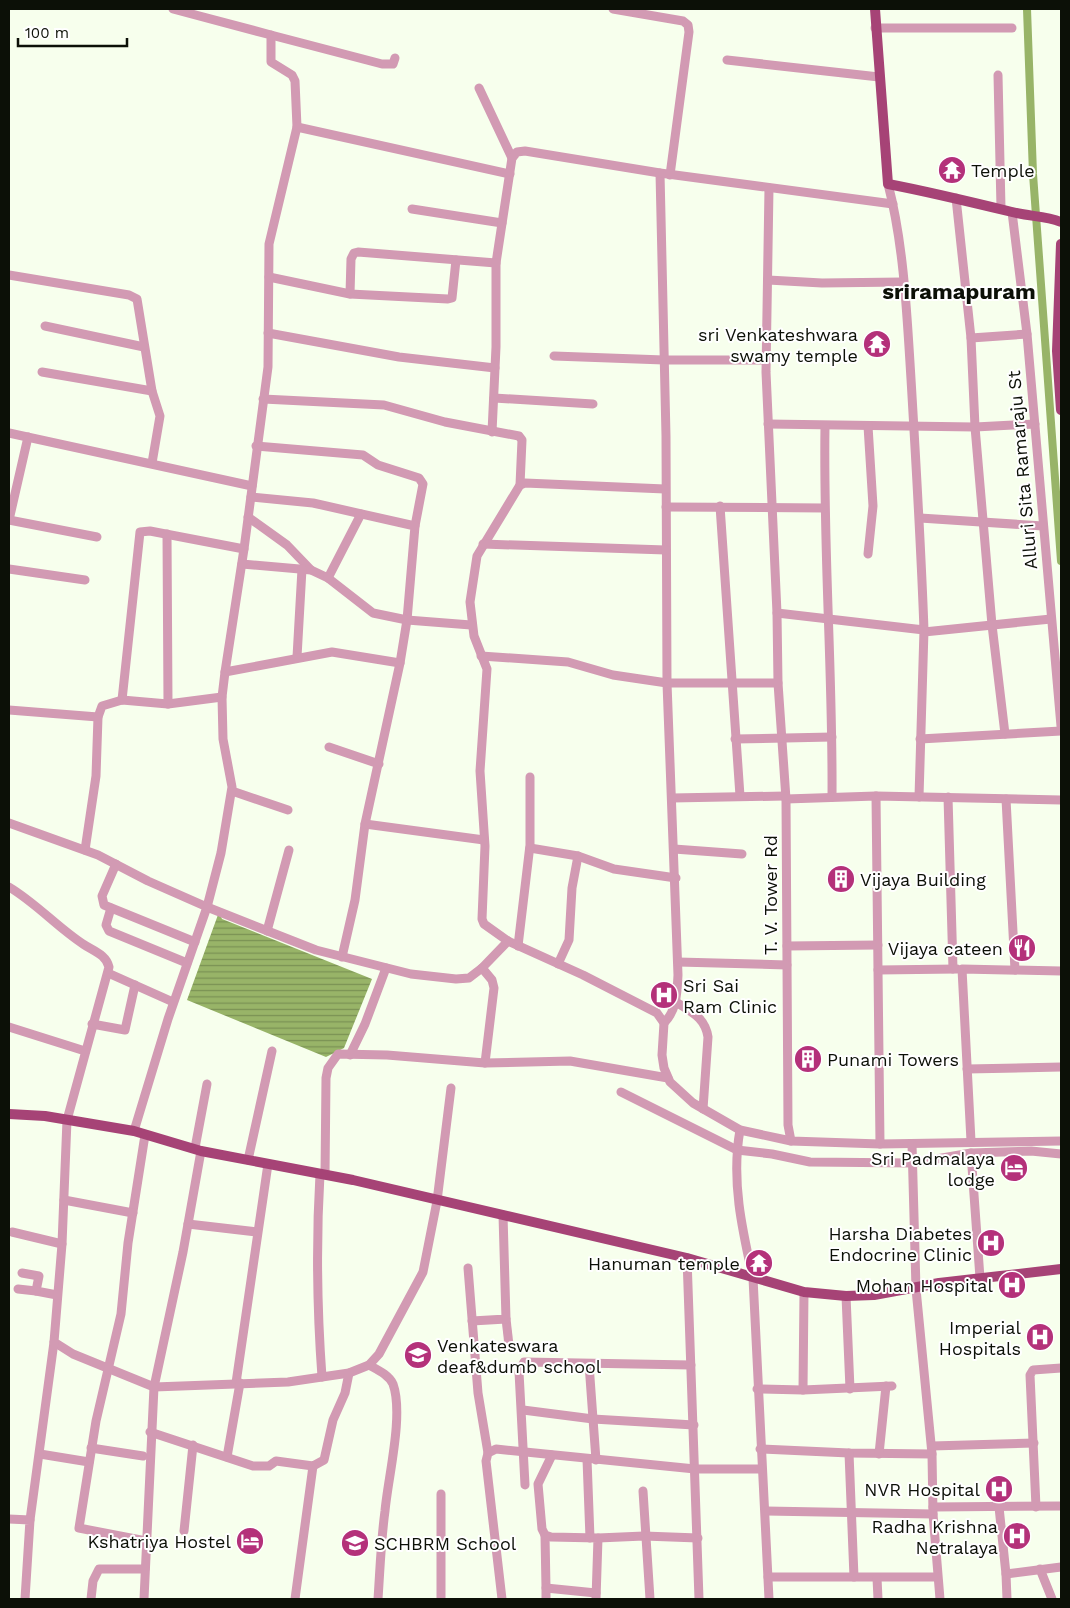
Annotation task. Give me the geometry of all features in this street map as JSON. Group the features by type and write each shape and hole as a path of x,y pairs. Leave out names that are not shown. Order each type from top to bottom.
{"main road":[{"path":"874,9 887,177 956,198 1016,213 1046,216 1061,222"},
{"path":"1061,244 1061,410"},
{"path":"9,1114 45,1116 134,1132 198,1150 323,1174 688,1258 804,1292 846,1296 874,1296 980,1278 1061,1269"}],"street":[{"path":"173,9 382,64 393,64 395,58"},
{"path":"616,9 682,21 688,25 670,174"},
{"path":"875,28 1012,28"},
{"path":"134,1132 173,1002 207,907 221,853 232,791 231,770 223,739 222,697 268,367 269,244 297,127 295,82 292,75 271,62 271,35"},
{"path":"727,60 879,77"},
{"path":"998,75 1001,208"},
{"path":"479,88 512,158 496,263 492,432"},
{"path":"297,127 510,174"},
{"path":"512,158 517,152 525,151 660,173 893,204"},
{"path":"660,173 667,683 678,962 676,1002 671,1016 664,1023"},
{"path":"887,177 893,204 902,282 920,518 924,631 918,797"},
{"name":"T. V. Tower Rd","path":"769,188 766,360 778,613 778,683 785,798 788,1125 791,1141"},
{"path":"956,198 971,338 976,427 992,625 1005,734"},
{"path":"412,209 502,223"},
{"name":"Alluri Sita Ramaraju St","path":"1016,213 1061,726"},
{"path":"350,294 350,259 354,253 496,263"},
{"path":"269,277 350,294 390,298 452,298 456,260"},
{"path":"9,275 129,295 137,299 152,391 160,416 152,463"},
{"path":"768,280 822,283 902,282"},
{"path":"45,326 144,347"},
{"path":"268,333 399,357 495,368"},
{"path":"971,338 1028,334"},
{"path":"554,356 664,360 766,360"},
{"path":"42,372 152,391"},
{"path":"494,398 593,404"},
{"path":"263,399 384,405 492,432 519,436 522,440 520,485 477,556 470,602 471,625 487,669 480,771 484,840 482,919 484,924 508,941 657,1012 664,1023 662,1055 668,1078 680,1094 740,1130 791,1141 880,1144 1061,1141"},
{"path":"768,424 976,427 1034,424"},
{"path":"825,426 824,508 832,737 832,798"},
{"path":"868,426 873,506 868,554"},
{"path":"9,432 252,486"},
{"path":"28,437 9,520 97,537"},
{"path":"256,446 363,455 378,464 419,478 423,484 414,526 407,620 400,663 365,824 355,900 342,957"},
{"path":"520,485 525,483 665,489"},
{"path":"251,497 313,504 414,526"},
{"path":"720,506 740,796"},
{"path":"666,507 772,506 824,508"},
{"path":"328,578 361,514"},
{"path":"248,517 287,545 306,569 297,657"},
{"path":"920,518 1043,526"},
{"path":"122,700 140,532 167,534 244,549"},
{"path":"167,534 168,704"},
{"path":"483,544 666,550"},
{"path":"242,564 306,569 328,578 373,613 407,620 471,625"},
{"path":"9,569 85,580"},
{"path":"778,613 924,631 1051,620"},
{"path":"225,672 297,657 332,652 400,663"},
{"path":"482,656 568,662 613,675 667,683 778,683"},
{"path":"84,850 96,776 98,717 102,706 122,700 168,704 222,697"},
{"path":"9,710 98,717"},
{"path":"920,739 1061,731"},
{"path":"735,739 832,737"},
{"path":"329,746 379,764"},
{"path":"518,946 530,848 530,777"},
{"path":"232,791 288,810"},
{"path":"672,798 740,796 832,798 876,796 1061,800"},
{"path":"876,796 880,1144"},
{"path":"948,797 971,1141"},
{"path":"1006,799 1015,970"},
{"path":"9,823 84,850 207,907 316,950 411,974 456,979 469,978 482,968 508,941"},
{"path":"365,824 484,840"},
{"path":"530,848 578,856 614,870 676,878"},
{"path":"674,849 742,854"},
{"path":"267,931 289,850"},
{"path":"558,964 569,940 572,888 578,856"},
{"path":"116,864 102,900 104,906 195,942"},
{"path":"9,887 23,896 68,934 102,955 108,961 108,972 84,1051 68,1120 62,1244 54,1342 30,1520 25,1599"},
{"path":"111,908 106,925 109,931 187,963"},
{"path":"787,946 878,945"},
{"path":"678,962 787,965"},
{"path":"350,1054 365,1024 386,968"},
{"path":"482,968 492,980 494,988 485,1063"},
{"path":"878,970 1061,970"},
{"path":"108,972 173,1002"},
{"path":"92,1024 125,1030 135,985"},
{"path":"676,1002 700,1017 706,1026 708,1036 703,1109"},
{"path":"9,1027 84,1051"},
{"path":"248,1160 272,1051"},
{"path":"322,1377 317,1316 317,1253 328,1068 338,1054 387,1055 485,1063 570,1060 668,1078"},
{"path":"967,1069 1061,1067"},
{"path":"144,1599 150,1432 154,1388 188,1224 207,1084"},
{"path":"54,1342 73,1354 154,1388 288,1382 349,1373 370,1365 379,1354 423,1272 437,1201 450,1088"},
{"path":"621,1092 737,1150 772,1154 810,1162 913,1163 971,1153 1031,1151 1061,1154"},
{"path":"740,1130 737,1150 737,1190 741,1227 753,1278 757,1390 761,1469 766,1511 769,1599"},
{"path":"145,1136 133,1213 121,1314 91,1448 79,1528 146,1541"},
{"path":"912,1144 916,1289 932,1450 933,1511 940,1599"},
{"path":"971,1153 980,1278"},
{"path":"227,1457 268,1164"},
{"path":"64,1200 133,1213"},
{"path":"503,1215 506,1319 509,1345"},
{"path":"188,1224 257,1232"},
{"path":"12,1232 62,1244"},
{"path":"688,1258 699,1599"},
{"path":"468,1268 478,1392 488,1453 486,1461 502,1599"},
{"path":"22,1273 39,1276 36,1291"},
{"path":"18,1289 57,1295"},
{"path":"803,1390 804,1292"},
{"path":"846,1296 850,1388"},
{"path":"472,1321 506,1319"},
{"path":"525,1485 523,1410 519,1372 524,1362 692,1365"},
{"path":"589,1364 596,1460"},
{"path":"370,1365 383,1373 392,1382 396,1399 394,1440 384,1511 378,1599"},
{"path":"1036,1507 1030,1375 1033,1370 1061,1368"},
{"path":"150,1432 253,1466 269,1466 276,1461 313,1466 324,1460 333,1420 345,1393 349,1373"},
{"path":"757,1390 889,1386 879,1454"},
{"path":"523,1410 593,1419 694,1425"},
{"path":"760,1448 849,1454 879,1454 1034,1443"},
{"path":"184,1531 193,1445"},
{"path":"91,1448 143,1456"},
{"path":"488,1453 496,1449 695,1468 761,1469"},
{"path":"40,1454 89,1462"},
{"path":"849,1454 854,1577"},
{"path":"546,1599 545,1536 538,1484 552,1455"},
{"path":"546,1588 596,1596 594,1538 586,1459"},
{"path":"295,1599 313,1466"},
{"path":"643,1491 644,1536 650,1599"},
{"path":"441,1494 441,1599"},
{"path":"766,1511 852,1514 1061,1506"},
{"path":"999,1507 1007,1599"},
{"path":"9,1519 30,1520"},
{"path":"545,1536 698,1538"},
{"path":"1006,1574 1061,1568"},
{"path":"91,1599 93,1581 99,1569 145,1569"},
{"path":"1040,1569 1052,1599"},
{"path":"768,1578 937,1577"},
{"path":"877,1578 878,1599"}],"shaded area":[{"path":"219,912 222,919 372,979 344,1048 326,1057 187,1000"}],"waterway":[{"path":"1027,9 1033,174 1061,561"}],"place":[{"name":"Temple","path":"952,170"},
{"name":"sri Venkateshwara swamy temple","path":"877,344"},
{"name":"Vijaya Building","path":"841,879"},
{"name":"Vijaya cateen","path":"1022,948"},
{"name":"Sri Sai Ram Clinic","path":"664,995"},
{"name":"Punami Towers","path":"808,1059"},
{"name":"Sri Padmalaya lodge","path":"1014,1168"},
{"name":"Harsha Diabetes Endocrine Clinic","path":"991,1243"},
{"name":"Hanuman temple","path":"759,1263"},
{"name":"Mohan Hospital","path":"1012,1285"},
{"name":"Imperial Hospitals","path":"1040,1337"},
{"name":"Venkateswara deaf&dumb school","path":"418,1355"},
{"name":"NVR Hospital","path":"999,1489"},
{"name":"Radha Krishna Netralaya","path":"1017,1536"},
{"name":"Kshatriya Hostel","path":"250,1541"},
{"name":"SCHBRM School","path":"355,1543"}],"district":[{"name":"sriramapuram","path":"959,291"}]}
